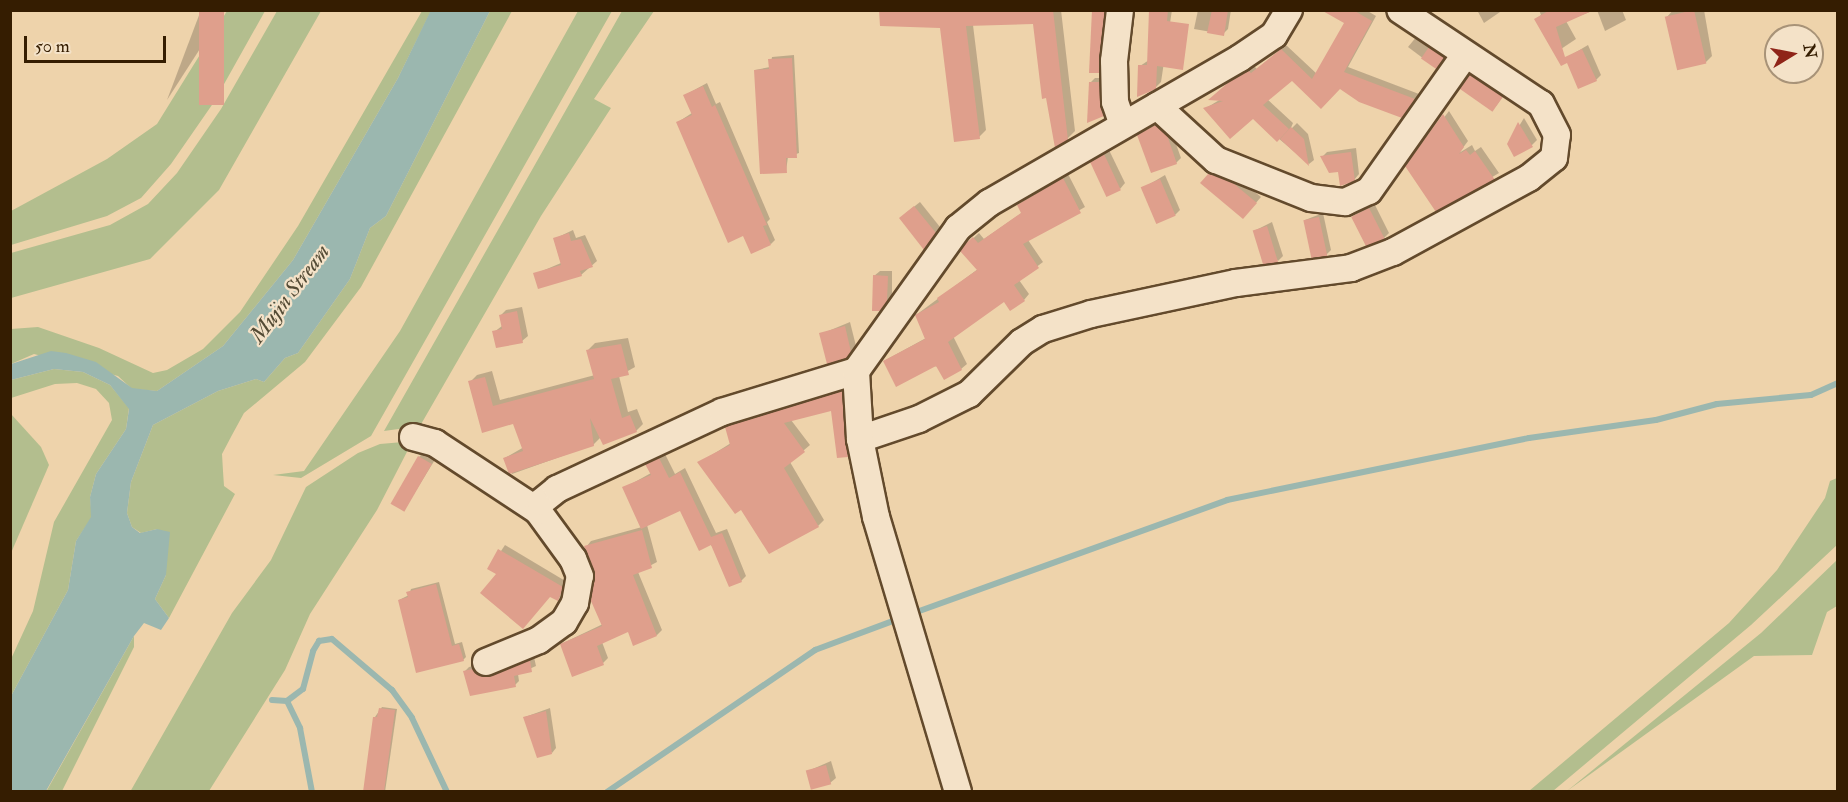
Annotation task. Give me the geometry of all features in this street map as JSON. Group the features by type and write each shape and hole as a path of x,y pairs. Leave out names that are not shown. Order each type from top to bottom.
{"street":[{"path":"1120,10 1114,61 1115,102 1123,125"},
{"path":"538,511 541,502 556,489 683,428 722,412 856,371 958,228 989,203 1274,35 1289,10"},
{"path":"860,439 919,419 969,394 1022,342 1043,329 1091,314 1236,283 1351,268 1393,252 1529,178 1554,158 1557,135 1541,104 1400,10"},
{"path":"1157,106 1216,160 1311,198 1345,202 1369,190 1465,55"},
{"path":"856,371 860,439 876,517 958,792"},
{"path":"413,437 435,443 538,511 573,559 580,576 574,603 564,622 539,640 486,662"}],"green space":[{"path":"227,11 265,11 214,102 171,164 141,198 107,216 11,245 11,211 107,159 157,124"},
{"path":"277,11 321,11 219,190 150,259 11,298 11,253 110,225 148,204 177,173 221,109"},
{"path":"422,11 431,11 398,78 293,260 223,346 157,391 132,389 118,376 34,354 11,364 11,329 38,327 99,348 153,373 167,370 203,349 240,312 298,226"},
{"path":"490,11 512,11 361,287 305,362 244,413 232,435 222,454 224,486 235,494 169,618 155,599 166,575 157,529 141,533 132,527 127,513 131,482 153,425 218,391 256,379 264,382 285,358 298,353 350,279 370,228 386,216"},
{"path":"578,11 612,11 371,436 301,478 273,475 304,471 400,331"},
{"path":"622,11 654,11 594,99 611,108 541,216 420,426 384,431"},
{"path":"54,369 83,372 110,385 129,408 126,429 96,474 90,497 92,517 76,541 68,590 11,696 11,659 33,611 54,522 112,420 109,403 96,389 77,383 55,384 11,398 11,380"},
{"path":"11,414 41,447 49,465 11,553"},
{"path":"403,442 410,446 377,510 310,614 285,670 209,791 130,792 232,613 271,560 306,487 358,453 380,444"},
{"path":"1837,478 1837,545 1751,625 1553,791 1529,791 1729,623 1777,570 1825,498 1830,481"},
{"path":"1837,560 1837,606 1827,612 1812,655 1754,656 1567,791 1761,633"},
{"path":"134,636 134,647 62,791 46,792"}],"water":[{"name":"Mujin Stream","path":"431,10 490,11 386,216 370,228 350,279 298,353 285,358 264,382 256,379 218,391 153,425 131,482 127,513 132,527 140,533 157,529 170,532 166,575 155,599 169,618 161,630 144,623 134,636 46,791 11,791 11,696 68,590 76,541 91,517 90,497 96,474 126,429 129,409 110,385 83,372 54,369 11,380 11,364 51,351 66,353 96,362 132,388 157,391 223,346 293,260 398,78"}],"building":[{"path":"199,10 224,10 224,105 199,105"},
{"path":"879,10 1053,10 1068,140 1055,148 1046,98 1042,99 1033,24 966,26 980,139 954,142 940,28 880,26"},
{"path":"1092,10 1105,10 1099,73 1089,73"},
{"path":"1149,10 1168,10 1167,21 1189,24 1183,70 1157,66 1156,89 1137,97 1138,65 1147,65"},
{"path":"1212,10 1228,10 1224,36 1207,33"},
{"path":"1321,10 1353,10 1372,21 1344,72 1415,99 1402,118 1359,102 1340,89 1321,109 1292,81 1263,105 1289,129 1277,142 1253,119 1230,139 1203,108 1223,101 1208,100 1230,81 1248,70 1251,73 1281,49 1312,79 1344,23"},
{"path":"1550,10 1594,10 1556,27 1565,57 1582,49 1597,81 1578,89 1567,63 1561,66 1534,19"},
{"path":"1694,10 1706,64 1677,70 1665,17"},
{"path":"1429,47 1445,58 1437,69 1421,58"},
{"path":"792,58 797,158 786,158 787,173 760,174 754,70 769,69 768,59"},
{"path":"1470,74 1503,97 1492,112 1460,89"},
{"path":"1089,82 1100,82 1104,116 1087,123"},
{"path":"703,86 712,107 715,105 767,225 763,226 771,245 751,254 743,236 728,243 676,122 692,115 683,95"},
{"path":"1443,114 1464,147 1459,154 1466,150 1470,155 1475,151 1495,180 1436,212 1405,166"},
{"path":"1518,122 1533,147 1514,157 1507,144"},
{"path":"1156,125 1167,135 1177,164 1151,173 1137,135"},
{"path":"1291,127 1304,139 1309,166 1280,139"},
{"path":"1351,152 1355,181 1340,186 1338,172 1329,173 1320,156"},
{"path":"1104,154 1121,190 1106,197 1089,161"},
{"path":"1209,173 1233,183 1257,203 1243,219 1200,183"},
{"path":"1063,178 1081,213 1023,244 1039,268 1014,285 1025,301 1010,311 1004,302 948,342 962,370 944,380 936,366 896,387 883,361 925,339 915,315 939,302 937,298 977,270 960,251 964,245 973,237 978,243 1021,213 1017,205"},
{"path":"1160,179 1176,216 1156,224 1141,187"},
{"path":"914,206 936,233 924,250 899,218"},
{"path":"1369,208 1385,239 1367,248 1351,217"},
{"path":"1319,217 1327,256 1312,259 1303,220"},
{"path":"1267,226 1278,262 1264,267 1253,230"},
{"path":"569,233 571,241 581,239 593,267 580,271 582,276 538,289 533,273 561,265 553,238"},
{"path":"873,275 888,276 887,301 880,311 872,311"},
{"path":"517,311 523,343 496,348 492,331 502,329 499,315"},
{"path":"845,326 851,352 847,358 827,364 819,333"},
{"path":"621,344 629,375 611,379 622,418 630,415 637,432 603,445 590,418 594,446 509,474 503,458 523,451 513,424 482,433 468,381 485,377 493,406 594,379 586,350"},
{"path":"842,391 848,457 837,458 831,411 784,423 805,452 784,468 819,527 769,554 741,510 735,514 697,462 730,445 725,427"},
{"path":"418,456 432,464 404,512 390,504"},
{"path":"659,458 669,478 680,472 711,537 722,533 742,582 729,587 711,545 699,551 680,511 641,529 622,487 651,475 645,464"},
{"path":"642,530 652,568 633,575 657,636 633,646 628,632 597,646 604,665 572,677 560,644 602,626 591,601 594,571 584,546"},
{"path":"498,549 563,587 558,601 550,597 523,629 480,593 496,574 487,569"},
{"path":"436,584 452,646 459,644 464,661 416,673 398,600 408,597 406,592"},
{"path":"530,660 532,672 514,676 516,687 470,696 463,671 473,669 483,677 491,676"},
{"path":"379,708 395,710 384,792 363,792 373,717 377,717"},
{"path":"546,711 552,754 537,758 523,717"},
{"path":"826,765 831,784 811,790 806,770"}],"waterway":[{"path":"911,614 1227,500 1529,438 1656,420 1717,404 1811,395 1838,383"},
{"path":"607,792 815,650 901,618"},
{"path":"272,700 287,701 303,689 313,651 319,641 332,639 392,690 412,718 447,792"},
{"path":"287,701 300,728 312,792"}]}
